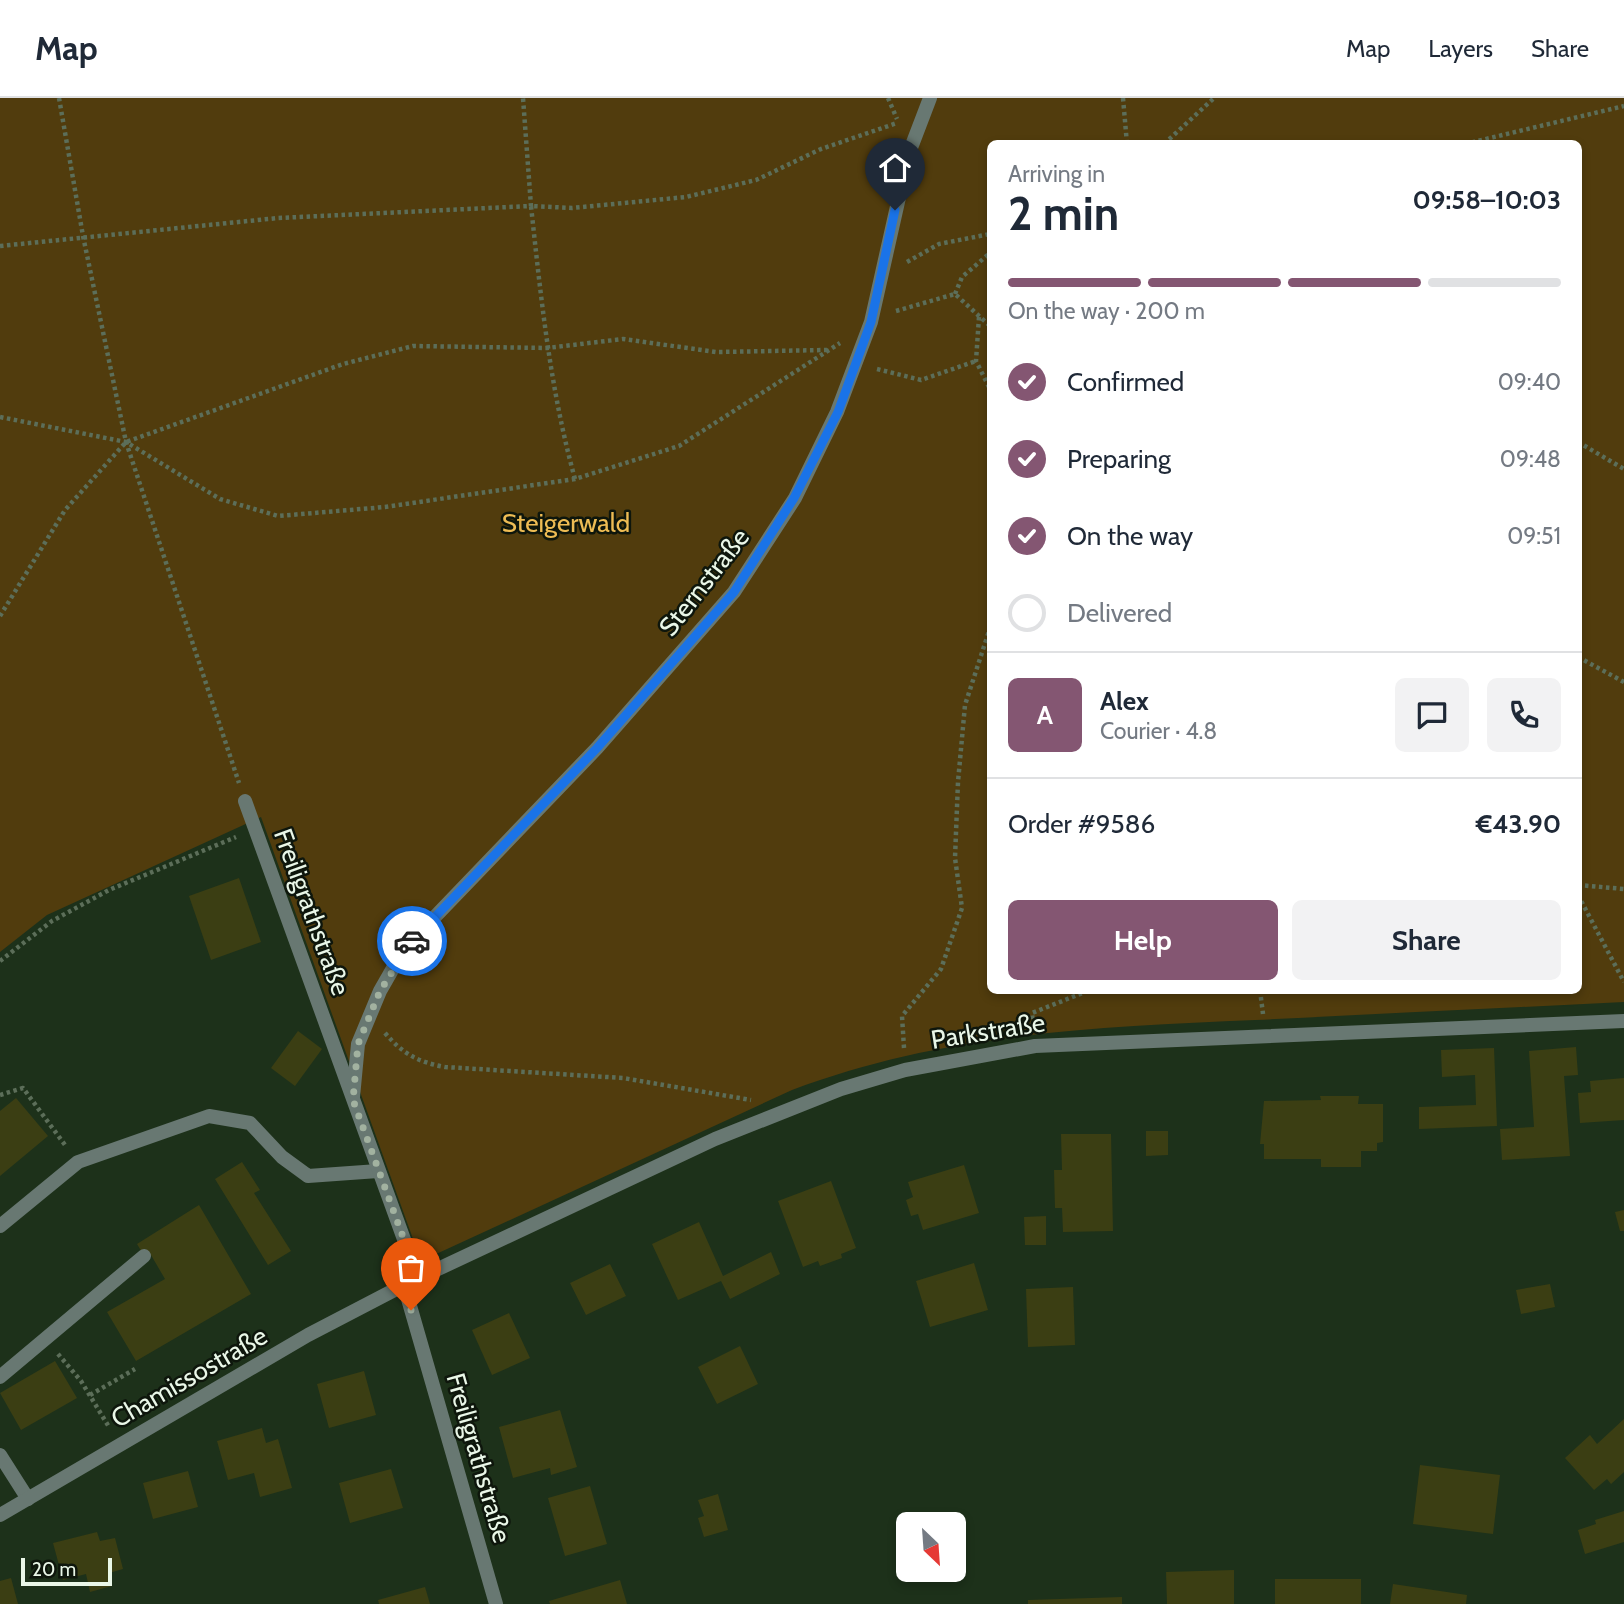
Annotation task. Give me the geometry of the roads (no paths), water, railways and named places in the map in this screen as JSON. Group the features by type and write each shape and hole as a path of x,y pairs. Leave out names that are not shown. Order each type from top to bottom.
{"street":[{"name":"Sternstraße","path":"353,1100 358,1044 371,1012 404,950 597,748 734,592 794,498 838,412 871,322 909,153 930,98"},
{"name":"Freiligrathstraße","path":"245,801 418,1278"},
{"name":"Parkstraße","path":"404,1285 715,1139 841,1089 905,1070 1035,1046 1624,1021"},
{"path":"0,1226 78,1162 209,1116 250,1123 282,1157 308,1176 379,1171"},
{"path":"0,1377 144,1256"},
{"name":"Freiligrathstraße","path":"404,1285 496,1604"},
{"name":"Chamissostraße","path":"0,1515 308,1335 404,1285"},
{"path":"0,1455 28,1499"}],"park label":[{"name":"Steigerwald","path":"566,523"}]}
